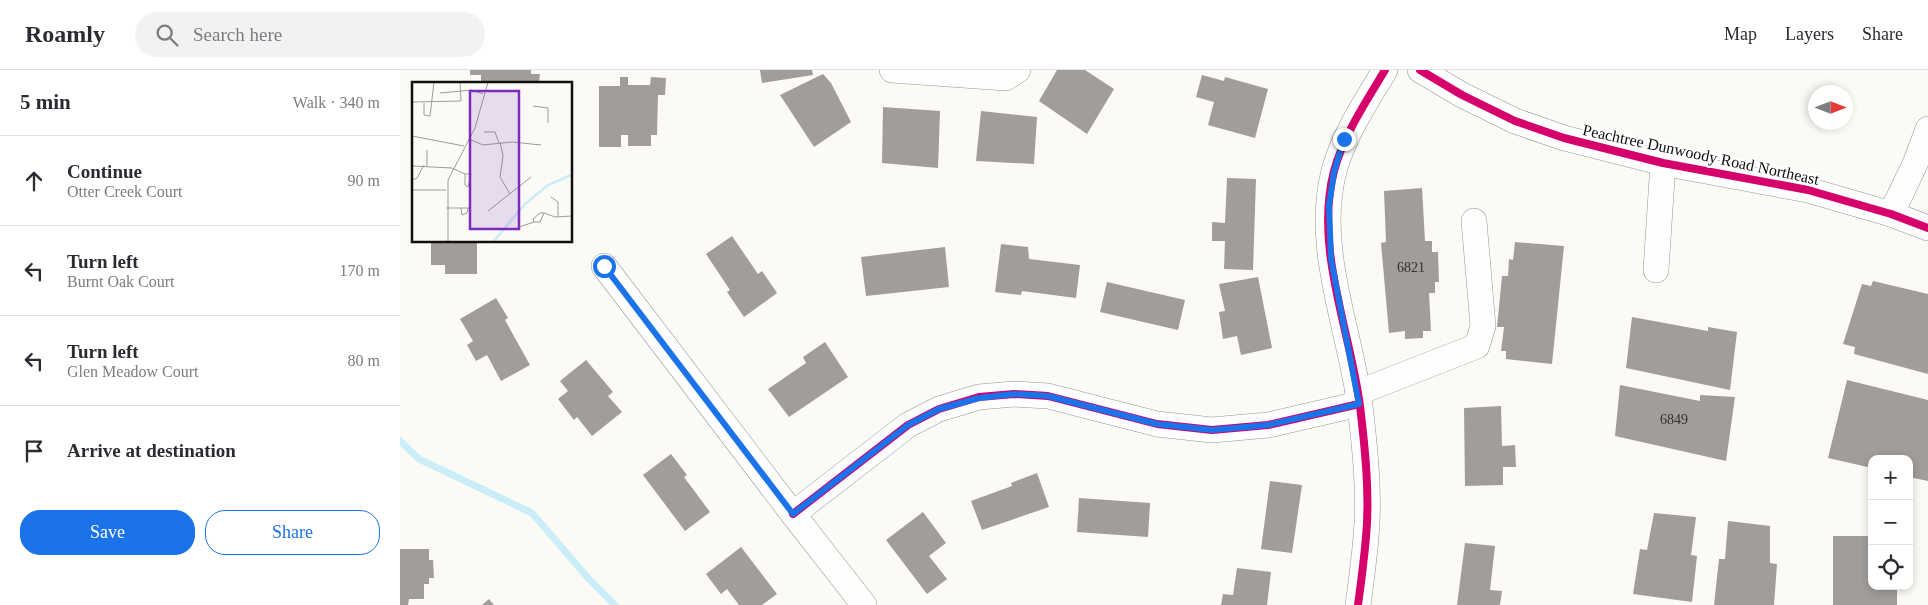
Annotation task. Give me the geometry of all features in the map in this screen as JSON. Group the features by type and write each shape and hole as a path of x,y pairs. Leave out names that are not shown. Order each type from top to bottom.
{"street":[{"path":"892,70 1006,78 1018,70"},
{"path":"1358,605 1366,536 1366,471 1358,398 1331,259 1329,206 1334,172 1344,139 1385,70"},
{"name":"Peachtree Dunwoody Road Northeast","path":"1420,70 1462,95 1516,121 1564,138 1663,163 1808,190 1891,214 1928,228"},
{"path":"1891,214 1915,164 1928,129"},
{"path":"1656,270 1663,163"},
{"path":"793,514 908,425 939,409 979,398 1014,394 1048,396 1157,424 1212,430 1268,425 1358,398 1477,346 1483,326 1474,221"},
{"path":"604,266 864,605"}],"building":[{"path":"470,70 531,70 531,74 540,74 539,82 481,82 481,75 470,75"},
{"path":"760,70 812,70 813,75 762,83"},
{"path":"1057,70 1085,70 1114,89 1087,134 1039,101"},
{"path":"823,74 831,83 851,122 814,147 780,95"},
{"path":"1202,75 1224,81 1225,77 1268,89 1255,138 1208,125 1214,102 1196,97"},
{"path":"620,77 628,77 628,85 650,85 651,77 666,78 665,95 658,95 657,135 651,135 651,146 628,146 628,135 621,135 621,147 599,147 599,86 620,86"},
{"path":"883,107 940,111 938,168 882,163"},
{"path":"981,111 1037,117 1034,164 976,161"},
{"path":"1227,178 1256,179 1253,270 1224,269 1225,241 1212,241 1212,222 1225,223"},
{"path":"1422,188 1425,241 1432,241 1432,252 1438,252 1439,282 1435,282 1435,293 1429,293 1431,331 1423,331 1423,338 1405,339 1405,331 1389,333 1381,243 1386,242 1384,191"},
{"path":"732,236 758,274 762,271 777,293 744,317 727,292 730,290 706,254"},
{"path":"431,242 477,242 477,274 445,274 445,265 431,265"},
{"path":"1515,242 1564,246 1552,364 1506,359 1506,351 1501,351 1504,327 1497,327 1502,276 1508,276 1509,259 1513,260"},
{"path":"1001,244 1028,247 1029,259 1080,265 1076,298 1022,291 1021,295 995,292"},
{"path":"945,247 949,287 866,296 861,257"},
{"path":"1258,277 1272,348 1241,355 1237,336 1223,339 1219,312 1225,311 1219,284"},
{"path":"1873,281 1928,294 1928,374 1854,354 1855,347 1843,344 1862,284 1871,286"},
{"path":"1107,282 1185,300 1178,330 1100,312"},
{"path":"496,298 508,318 505,320 530,365 501,381 487,355 476,361 467,345 473,341 460,319"},
{"path":"1632,317 1708,331 1708,327 1737,332 1730,390 1626,368"},
{"path":"825,342 848,377 789,417 768,389 806,363 803,357"},
{"path":"586,360 613,392 608,396 622,412 592,436 577,417 574,420 558,399 568,391 560,381"},
{"path":"1847,380 1928,400 1928,481 1913,478 1913,455 1868,455 1868,467 1828,458"},
{"path":"1620,385 1700,401 1700,395 1735,397 1726,461 1615,436"},
{"path":"1501,406 1502,446 1515,445 1516,467 1503,467 1503,485 1465,486 1464,408"},
{"path":"671,454 687,475 684,477 710,512 685,531 643,475"},
{"path":"1037,473 1049,507 982,530 971,501 1012,486 1011,483"},
{"path":"1270,481 1302,485 1292,553 1261,549"},
{"path":"1079,498 1150,503 1148,537 1077,532"},
{"path":"923,512 946,543 929,556 947,579 927,594 886,540"},
{"path":"1654,513 1696,517 1691,555 1697,556 1692,602 1633,594 1640,549 1647,550"},
{"path":"1728,521 1770,526 1770,563 1777,564 1774,605 1714,605 1719,559 1725,559"},
{"path":"1833,536 1868,536 1868,590 1897,590 1897,605 1833,605"},
{"path":"1465,543 1495,546 1490,590 1502,591 1500,605 1457,605"},
{"path":"741,547 777,594 762,605 739,605 727,589 721,594 706,574"},
{"path":"400,549 429,549 429,560 433,560 434,578 429,578 429,584 424,584 424,599 409,599 408,605 400,605"},
{"path":"1237,568 1271,572 1267,605 1221,605 1223,594 1233,595"},
{"path":"489,599 494,605 482,605"}],"waterway":[{"path":"400,441 419,459 532,513 588,578 615,605"}],"cycle path":[{"path":"1358,605 1367,521 1364,438 1355,377 1331,259 1328,229 1329,200 1338,157 1356,119 1385,70"},
{"path":"1420,70 1462,95 1515,121 1564,138 1663,163 1808,190 1891,214 1928,228"},
{"path":"793,514 908,425 939,409 979,397 1014,394 1048,396 1157,424 1212,430 1268,425 1359,404"}],"route":[{"path":"604,266 793,514 908,425 939,409 979,398 1014,394 1048,396 1157,424 1212,430 1268,425 1359,404 1331,259 1329,206 1334,172 1344,139"}]}
